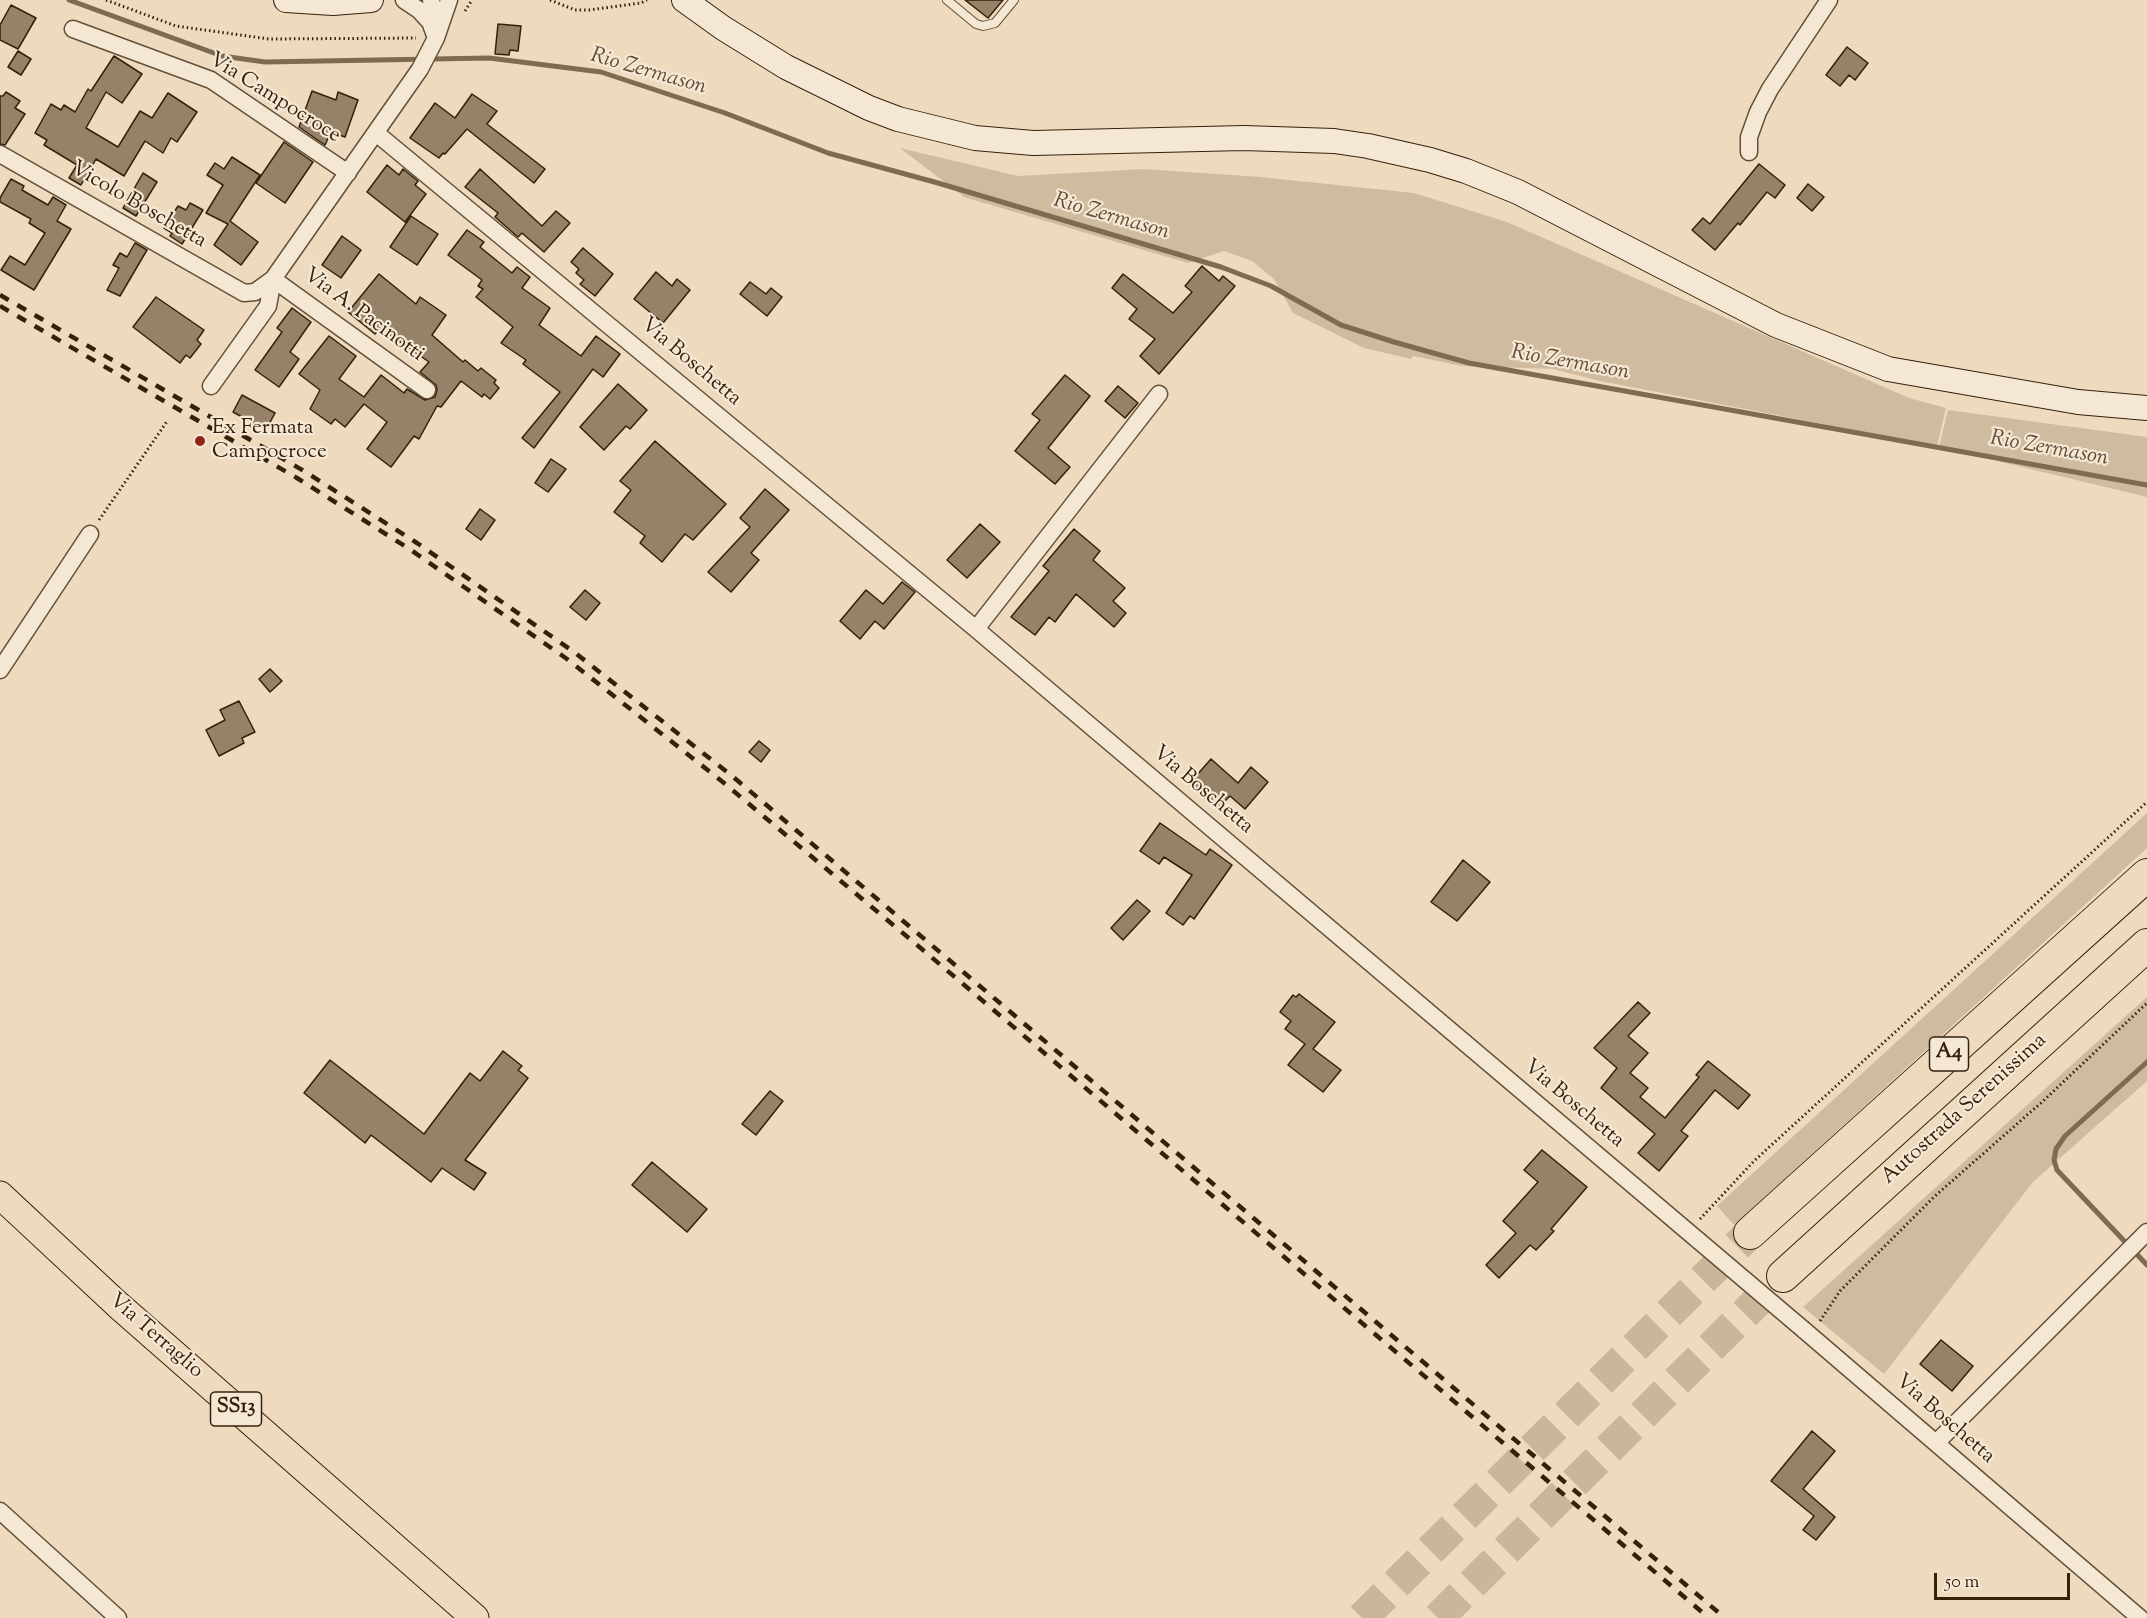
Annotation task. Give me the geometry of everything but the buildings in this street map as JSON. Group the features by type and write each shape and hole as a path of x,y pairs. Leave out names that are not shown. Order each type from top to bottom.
{"highway":[{"name":"A4","path":"1750,1233 2147,875"},
{"name":"Autostrada Serenissima","path":"1783,1276 2147,945"}],"main road":[{"path":"285,0 333,3 370,0"},
{"path":"684,0 723,28 786,67 869,108 898,119 975,138 1021,142 1244,138 1334,141 1430,160 1466,171 1518,192 1776,325 1888,369 2078,402 2147,408"},
{"name":"Via Terraglio","path":"0,1195 118,1305 475,1618"}],"street":[{"path":"404,0 419,10 429,22 435,40"},
{"path":"431,0 435,40"},
{"name":"Via Campocroce","path":"255,292 273,279 408,86 435,40 449,0"},
{"path":"1749,152 1749,137 1770,89 1829,0"},
{"name":"Via Campocroce","path":"73,29 211,80 348,173"},
{"name":"Via Boschetta","path":"376,133 975,629 1694,1236 2140,1618"},
{"name":"Vicolo Boschetta","path":"0,154 244,293 255,292"},
{"path":"211,386 268,306 273,279"},
{"name":"Via A. Pacinotti","path":"273,279 427,390"},
{"path":"975,629 1159,394"},
{"path":"0,670 90,534"},
{"path":"1936,1443 2142,1236"},
{"path":"0,1511 118,1618"}],"lane":[{"path":"947,0 976,24 983,26 995,23 1014,0"}],"path":[{"path":"106,0 176,26 269,39 435,40 453,30 472,0"},
{"path":"550,0 575,10 589,10 641,3 647,0"},
{"path":"90,534 168,420"},
{"path":"1694,1236 1754,1161 2147,802"},
{"path":"1807,1332 1840,1292 1935,1197 2147,1004"}],"shaded area":[{"path":"900,148 1018,176 1144,169 1260,177 1414,193 1507,222 1909,398 1946,408 1937,446 1600,381 1553,369 1462,366 1413,356 1411,359 1364,348 1293,313 1274,279 1252,261 1224,251 1188,263 964,197"},
{"path":"1948,410 2147,437 2147,497 1939,447"},
{"path":"2147,813 2147,848 1734,1225 1717,1206"},
{"path":"2147,997 2147,1081 2033,1182 1884,1374 1803,1307"}],"waterway":[{"name":"Rio Zermason","path":"69,0 222,56 265,62 489,58 601,72 725,113 828,153 938,183 1221,267 1271,286 1341,325 1469,363 2147,485"},
{"path":"2147,1062 2065,1136 2056,1149 2054,1160 2057,1170 2147,1265"}],"tunnel":[{"path":"1362,1618 1750,1233"},
{"path":"1438,1618 1783,1276"}],"railway":[{"path":"0,295 304,471 417,543 574,652 731,775 1725,1618"},
{"path":"0,306 297,478 411,550 567,659 724,783 923,950 1709,1618"}],"place":[{"name":"Ex Fermata Campocroce","path":"200,441"}]}
